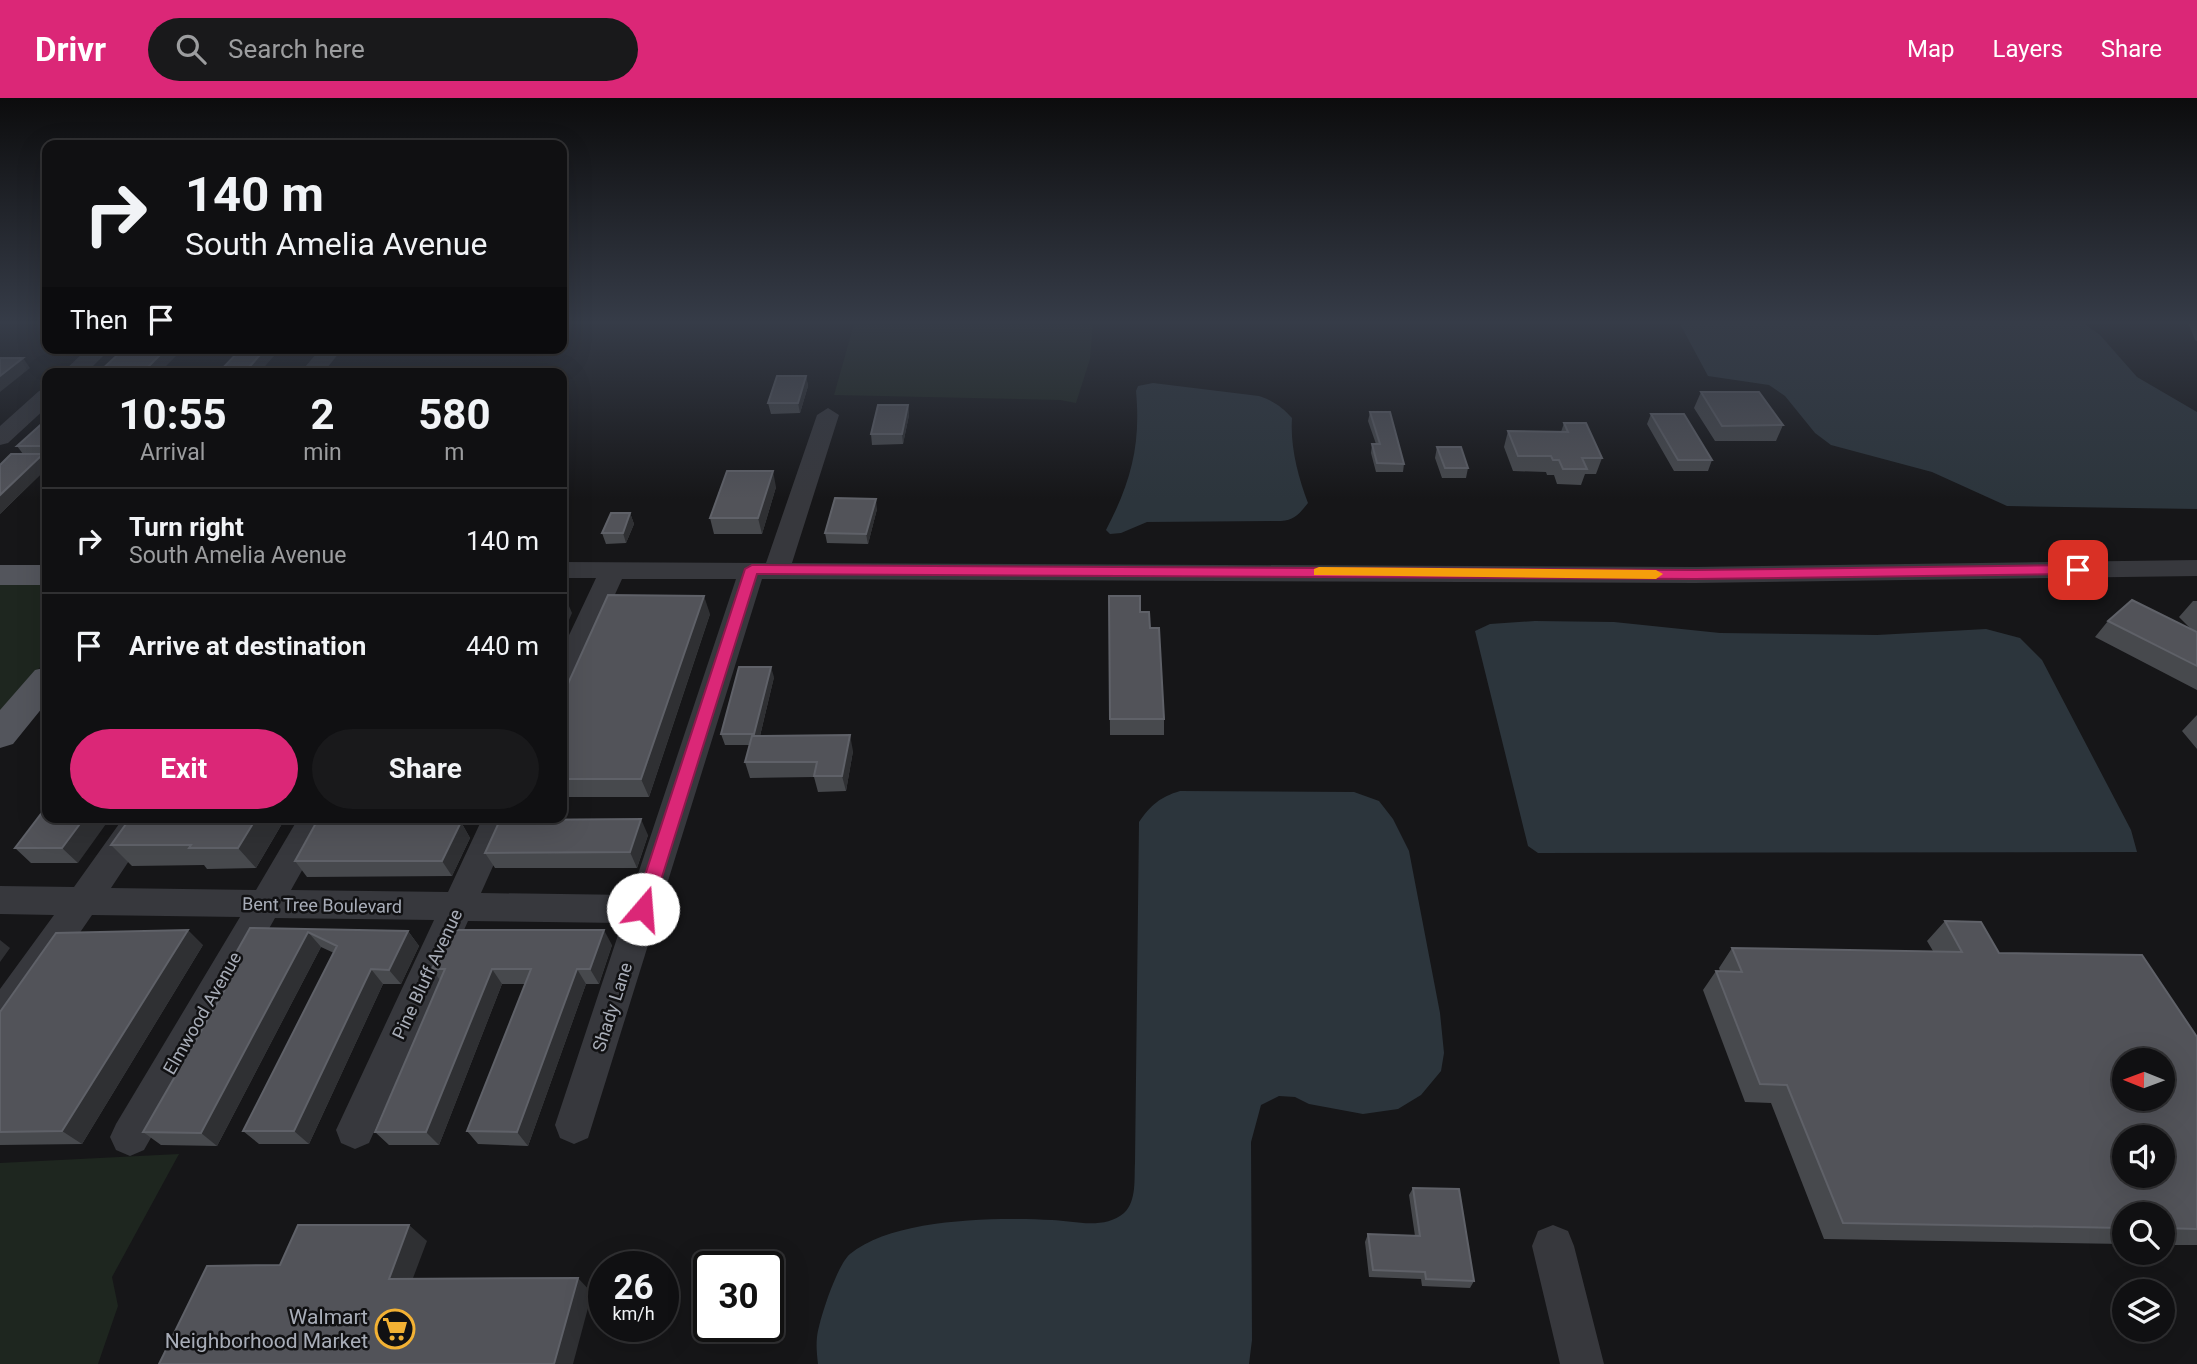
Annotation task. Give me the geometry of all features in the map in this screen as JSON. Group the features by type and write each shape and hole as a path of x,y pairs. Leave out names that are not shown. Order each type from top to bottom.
{"main road":[{"path":"0,575 42,575"},
{"path":"0,734 42,685"}],"street":[{"path":"0,438 42,400"},
{"name":"Shady Lane","path":"574,1125 643,909 764,569 828,415"},
{"path":"567,570 1695,575 2197,568"},
{"path":"567,669 612,569"},
{"path":"0,1018 138,823"},
{"name":"Elmwood Avenue","path":"130,1137 312,823"},
{"name":"Pine Bluff Avenue","path":"355,1130 496,823"},
{"name":"Bent Tree Boulevard","path":"0,901 643,909"},
{"path":"1553,1246 1582,1364"}],"shaded area":[{"path":"838,381 1083,381 1076,403 1060,400 834,395"},
{"path":"1742,381 2144,381 2197,412 2197,509 2007,506 1932,472 1831,445 1815,433 1785,396 1769,385"},
{"path":"1153,383 1259,396 1281,408 1292,418 1296,461 1308,503 1296,516 1281,521 1147,522 1121,533 1110,534 1106,530 1122,496 1132,463 1137,429 1136,391 1138,386"},
{"path":"0,583 42,583 42,665 0,714"},
{"path":"1535,621 1614,622 1720,633 1877,635 1986,629 2020,638 2042,660 2131,830 2137,852 1538,853 1528,846 1475,631 1490,624"},
{"path":"1180,791 1354,792 1379,801 1393,819 1409,851 1440,1013 1444,1053 1441,1071 1421,1095 1398,1109 1363,1114 1309,1104 1295,1097 1279,1096 1261,1105 1251,1142 1252,1340 1249,1364 818,1364 818,1329 834,1281 850,1254 869,1242 892,1233 946,1222 1029,1219 1098,1223 1116,1218 1128,1208 1135,1182 1139,822 1156,802"},
{"path":"179,1154 112,1277 118,1306 98,1364 0,1364 0,1163"}],"building":[{"path":"775,381 804,381 798,403 768,403"},
{"path":"1701,392 1759,392 1783,425 1722,426"},
{"path":"878,405 908,405 902,434 871,434"},
{"path":"1370,412 1390,412 1404,464 1377,463 1372,444 1380,444"},
{"path":"1651,414 1684,414 1712,460 1678,460"},
{"path":"1564,423 1586,423 1602,458 1582,458 1587,469 1563,469 1559,460 1553,460 1551,456 1518,456 1508,431 1568,432"},
{"path":"42,424 42,446 17,446"},
{"path":"1437,447 1461,447 1468,468 1445,468"},
{"path":"11,454 42,454 0,495 0,465"},
{"path":"727,471 773,471 758,518 710,518"},
{"path":"835,498 876,499 866,534 825,533"},
{"path":"611,513 630,513 623,533 602,533"},
{"path":"608,595 704,596 641,779 567,779 567,686"},
{"path":"1109,596 1140,596 1140,612 1149,612 1150,628 1159,628 1164,719 1110,719"},
{"path":"2132,600 2197,632 2197,666 2108,621"},
{"path":"739,667 771,667 754,734 721,734"},
{"path":"850,735 842,776 814,776 817,762 745,762 752,736"},
{"path":"42,813 42,823 81,823 62,848 15,848"},
{"path":"641,819 630,852 485,853 499,823 567,823 567,820"},
{"path":"127,823 253,823 238,848 111,845"},
{"path":"316,823 461,823 442,861 295,861"},
{"path":"1945,921 1981,922 1999,953 2142,955 2197,1037 2197,1229 2175,1228 2175,1202 2112,1202 2112,1228 1843,1223 1787,1085 1760,1084 1716,971 1742,972 1732,948 1962,952"},
{"path":"250,928 408,931 389,970 371,969 294,1131 243,1131 337,946 308,932 201,1133 143,1132 238,967 228,967"},
{"path":"188,930 62,1131 0,1132 0,1012 56,933"},
{"path":"450,930 604,930 590,969 577,969 517,1132 467,1131 531,969 492,969 426,1132 375,1132 445,969 432,969"},
{"path":"1413,1188 1459,1189 1474,1281 1426,1279 1425,1272 1373,1270 1368,1234 1420,1236"},
{"name":"Walmart Neighborhood Market","path":"298,1225 409,1225 389,1279 578,1278 554,1364 159,1364 207,1266 280,1265"}],"slow traffic":[{"path":"1319,572 1656,574"}],"place":[{"name":"Walmart Neighborhood Market","path":"395,1329"}],"route":[{"path":"643,909 752,569 1695,575 2078,570"}]}
